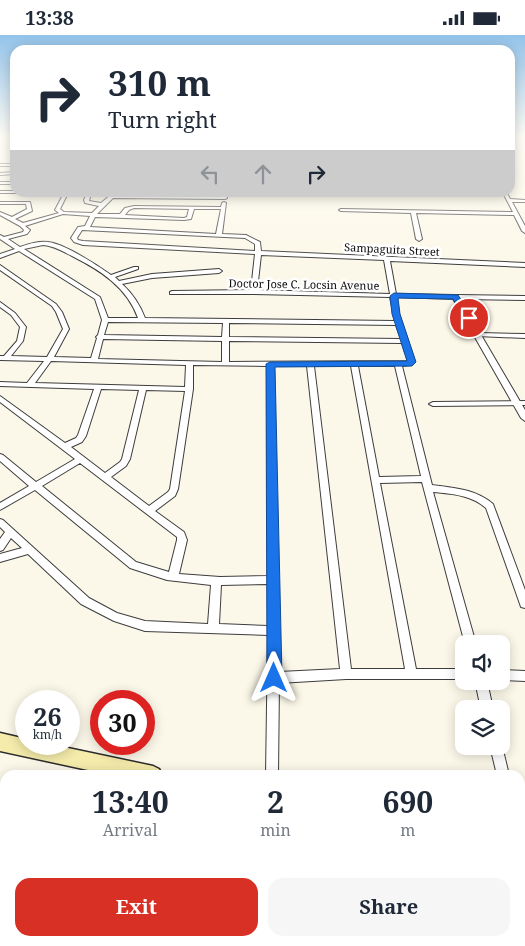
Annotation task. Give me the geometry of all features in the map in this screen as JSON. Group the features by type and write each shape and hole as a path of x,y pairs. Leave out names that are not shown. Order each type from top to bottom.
{"main road":[{"path":"0,743 129,770"}],"street":[{"path":"64,197 56,210 63,213 187,219 192,208"},
{"path":"87,197 87,202 102,205"},
{"path":"87,228 92,215 111,197"},
{"path":"219,234 226,197"},
{"path":"507,197 525,231"},
{"path":"508,200 525,201"},
{"path":"0,203 28,203 30,210 12,219"},
{"path":"439,204 452,212"},
{"path":"121,216 127,209 134,207 224,208"},
{"path":"342,210 515,214"},
{"path":"414,211 419,239"},
{"path":"0,213 26,229 25,233 1,238"},
{"path":"22,225 63,213"},
{"path":"254,292 258,253 258,243 254,239 219,234 80,227 74,238 76,241 83,243 258,253"},
{"path":"1,238 98,299 105,320 94,361"},
{"path":"0,256 41,244 54,245 78,257 119,283 139,308 142,320"},
{"name":"Sampaguita Street","path":"258,253 525,265"},
{"path":"3,358 226,364 409,364 412,362 399,323 387,259"},
{"path":"0,267 41,295 59,312 66,329 49,359 29,385"},
{"path":"110,277 136,268"},
{"path":"119,283 152,276 219,271"},
{"name":"Doctor Jose C. Locsin Avenue","path":"172,293 254,292 525,298"},
{"path":"456,297 521,403 525,418"},
{"path":"0,304 23,327 20,341 3,358"},
{"path":"105,320 399,323"},
{"path":"226,322 226,364"},
{"path":"479,335 525,336"},
{"path":"99,337 404,341"},
{"path":"148,511 172,494 174,489 189,389 190,363"},
{"path":"398,363 427,483 469,635"},
{"path":"270,364 274,631 272,770"},
{"path":"310,364 346,674"},
{"path":"354,364 411,673"},
{"path":"0,384 189,389"},
{"path":"0,392 12,384"},
{"path":"64,447 79,440 82,436 98,387"},
{"path":"105,477 123,464 126,459 143,388"},
{"path":"0,398 181,535 182,540 173,577"},
{"path":"433,404 521,403"},
{"path":"0,457 36,484 134,565 173,577 216,581 273,580"},
{"path":"0,507 81,459"},
{"path":"376,480 427,483 472,494 485,501 490,506 525,604"},
{"path":"0,522 85,601 114,617 145,626 274,631"},
{"path":"0,547 10,532"},
{"path":"0,558 28,550"},
{"path":"213,629 216,581"},
{"path":"274,678 346,674 455,674"},
{"path":"510,675 525,676"},
{"path":"498,755 501,770"}],"route":[{"path":"274,678 270,364 409,364 412,362 396,314 394,296 456,297 469,318"}]}
